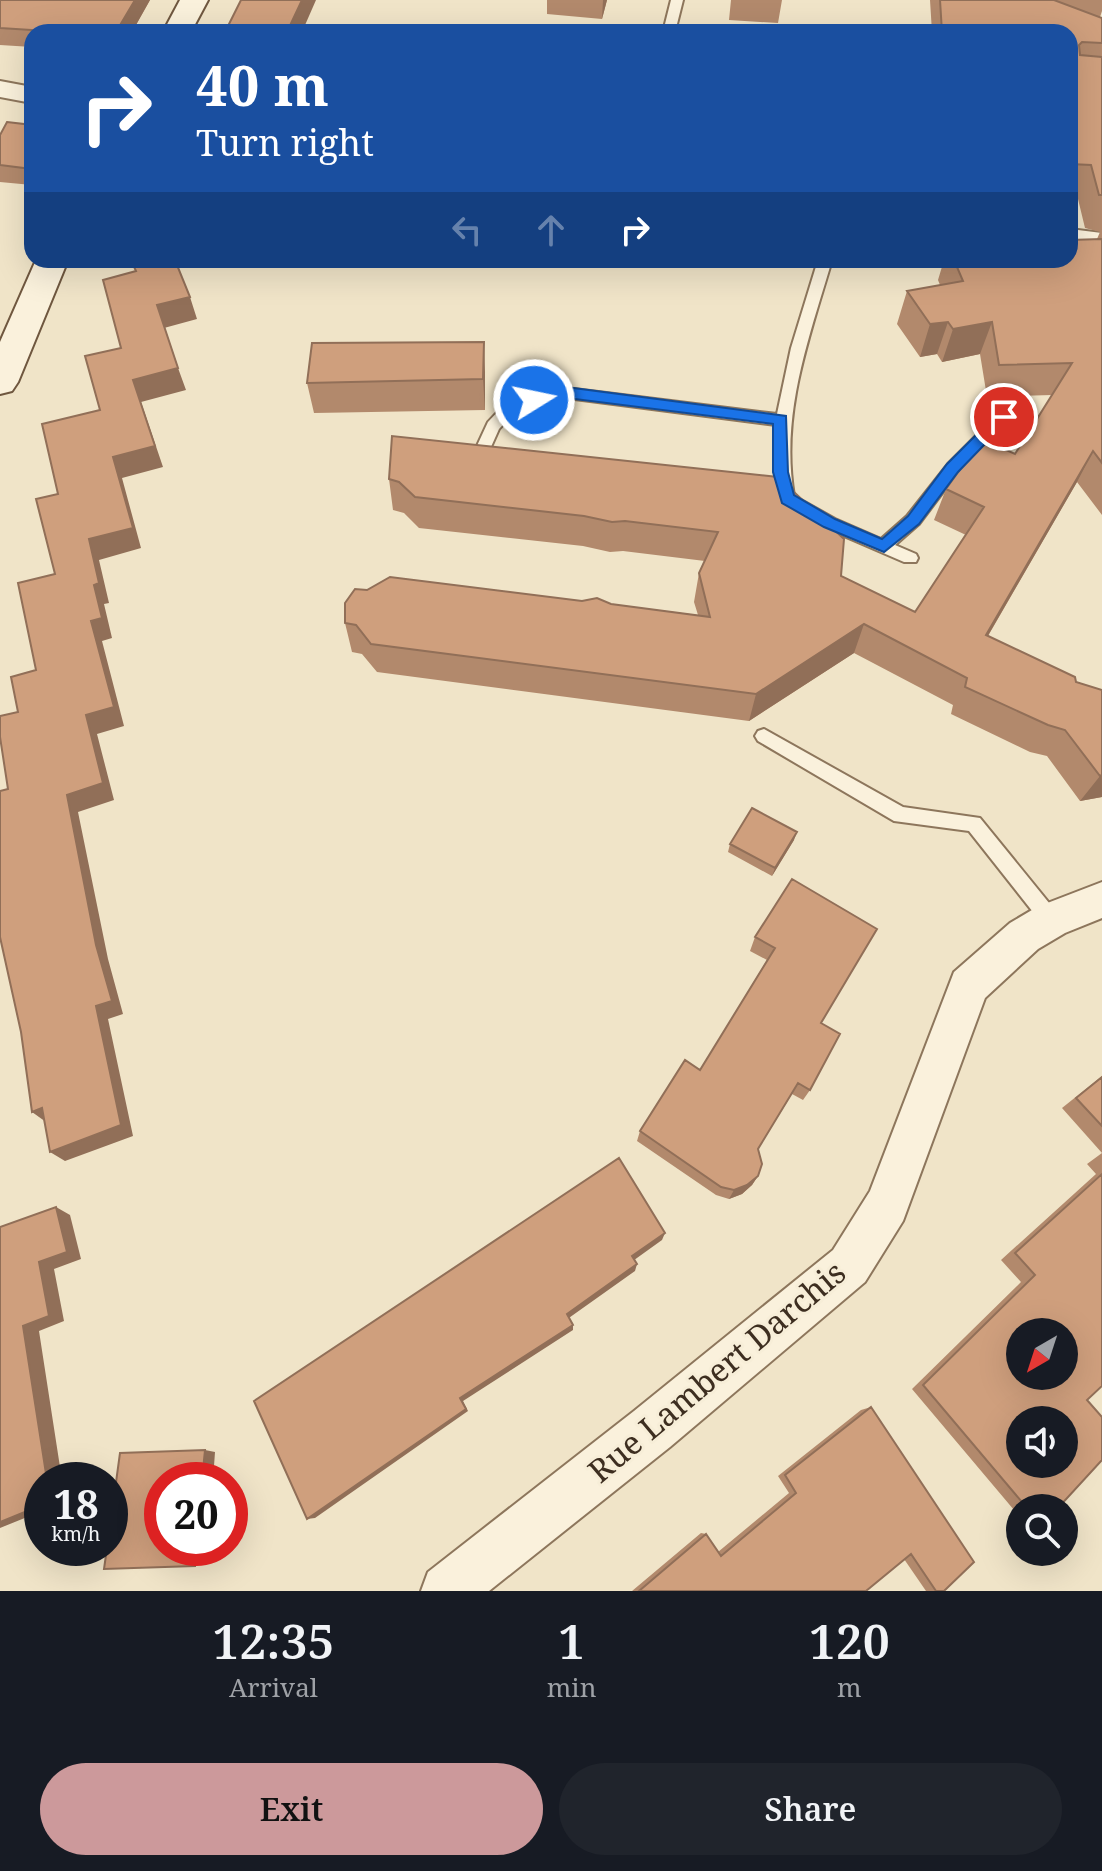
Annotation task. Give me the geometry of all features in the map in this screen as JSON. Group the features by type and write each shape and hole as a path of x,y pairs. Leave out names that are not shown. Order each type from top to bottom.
{"street":[{"path":"181,24 194,0"},
{"path":"0,89 24,94"},
{"path":"1078,239 1102,242"},
{"path":"0,382 49,268"},
{"name":"Rue Lambert Darchis","path":"447,1591 652,1429 849,1266 887,1205 969,986 1024,936 1051,920 1102,900"}],"lane":[{"path":"671,24 677,0"},
{"path":"823,268 781,420 780,472 787,499 829,523 910,558"},
{"path":"477,463 493,426 510,408 558,392 781,420"},
{"path":"884,546 913,520 953,468 1004,417"},
{"path":"764,736 900,815 974,824 1051,920"}],"building":[{"path":"0,0 135,0 121,24 24,24 24,30 0,28"},
{"path":"241,0 302,0 291,24 229,24"},
{"path":"940,0 1054,0 1102,18 1102,43 1082,42 1079,45 1080,55 1102,57 1102,195 1099,195 1091,165 1078,164 1078,24 942,24"},
{"path":"7,122 24,124 24,168 0,165 0,135"},
{"path":"1102,239 1102,463 1093,451 986,635 1075,677 1076,682 1102,690 1102,775 1065,730 965,687 967,678 864,624 756,694 371,644 356,625 345,623 345,603 355,589 367,590 390,577 582,601 597,598 611,604 710,617 699,573 718,532 415,497 399,482 389,479 392,436 778,477 844,539 841,576 915,612 984,507 946,489 982,439 1015,454 1072,363 999,365 992,322 953,329 948,322 930,324 907,291 963,281 957,268 1078,268 1078,240"},
{"path":"135,268 178,268 190,297 157,305 178,368 133,380 155,446 113,457 133,528 89,539 99,583 94,585 102,618 91,621 114,707 86,715 103,783 67,795 96,945 112,1001 96,1006 121,1125 50,1152 42,1108 32,1112 21,1032 0,937 0,791 8,789 0,716 18,712 11,677 36,670 18,583 55,574 36,499 58,494 42,424 100,410 85,356 121,348 103,280 136,271"},
{"path":"484,342 483,379 307,383 312,343"},
{"path":"752,808 797,832 775,868 730,844"},
{"path":"792,879 877,929 821,1023 840,1034 810,1090 798,1083 758,1149 762,1164 758,1176 734,1190 721,1187 640,1131 685,1060 700,1070 775,948 755,937"},
{"path":"1102,1077 1102,1126 1076,1098"},
{"path":"619,1158 665,1233 632,1256 637,1264 567,1314 573,1325 460,1398 466,1409 307,1519 254,1401"},
{"path":"1102,1174 1102,1386 1087,1400 1102,1417 1102,1460 1071,1494 1015,1494 923,1385 1035,1275 1015,1253"},
{"path":"56,1207 67,1252 39,1262 49,1316 23,1326 44,1462 24,1462 24,1512 0,1522 0,1227"},
{"path":"871,1407 974,1562 944,1591 936,1591 911,1554 866,1591 639,1591 706,1534 721,1556 796,1493 785,1475"},
{"path":"205,1450 204,1462 144,1462 144,1566 195,1566 104,1569 104,1566 128,1566 128,1462 119,1462 120,1453"}],"route":[{"path":"534,400 558,392 781,420 780,472 787,499 829,523 884,546 913,520 953,468 1004,417"}]}
